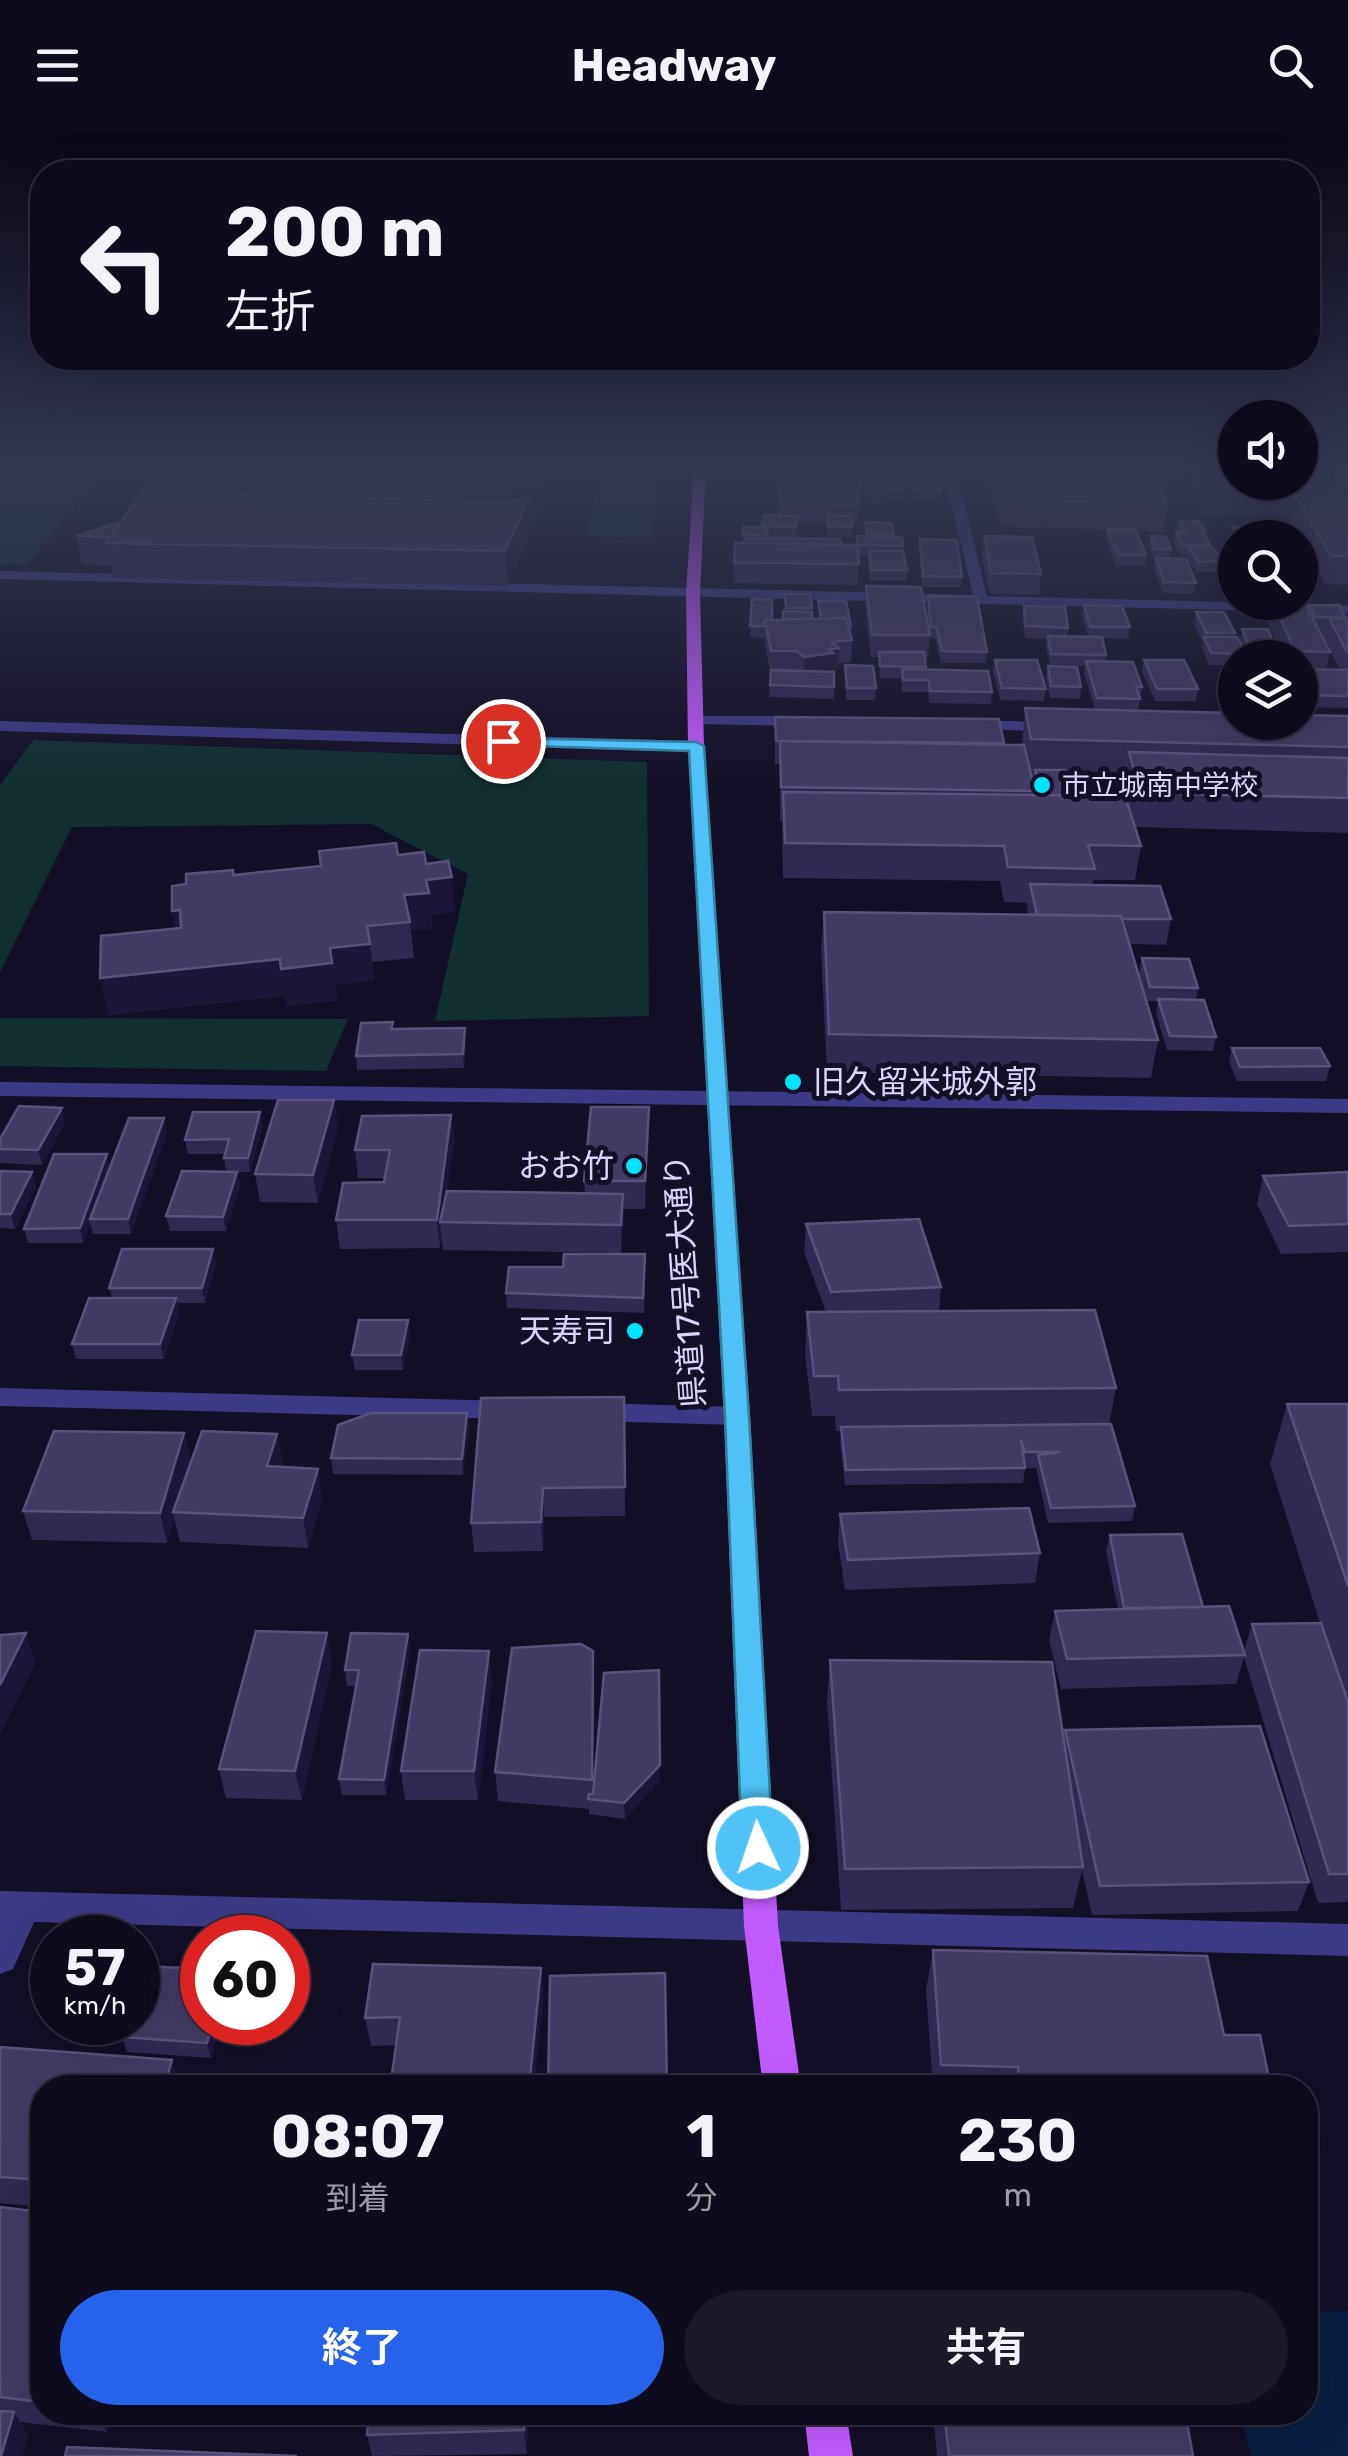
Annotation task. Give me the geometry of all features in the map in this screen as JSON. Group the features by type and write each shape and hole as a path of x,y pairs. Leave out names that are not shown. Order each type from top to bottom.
{"main road":[{"name":"県道17号医大通り","path":"694,576 696,746 737,1416 761,1926 780,2075"},
{"path":"827,2425 831,2456"}],"street":[{"path":"54,576 1348,609"},
{"path":"975,576 981,600"},
{"path":"696,718 835,722"},
{"path":"953,724 1072,727"},
{"path":"0,726 696,746"},
{"path":"0,1090 1348,1106"},
{"path":"0,1397 737,1416"},
{"path":"0,1958 12,1906 1348,1940"}],"green space":[{"path":"33,740 647,762 649,1016 435,1021 468,874 371,824 72,827 0,972 0,785"},
{"path":"0,1018 348,1019 326,1071 0,1066"}],"water":[{"path":"1348,2311 1348,2456 1251,2456 1244,2425 1318,2425 1318,2312"}],"building":[{"path":"1162,576 1193,576 1196,583 1164,582"},
{"path":"866,586 921,587 930,635 872,635"},
{"path":"785,594 810,594 812,608 786,608"},
{"path":"928,596 977,597 987,652 942,651 936,627 931,627"},
{"path":"752,599 772,600 772,619 765,620 764,626 750,626"},
{"path":"818,601 846,601 851,626 846,618 821,619"},
{"path":"1084,605 1122,606 1130,627 1090,627"},
{"path":"1318,605 1339,605 1346,618 1318,617"},
{"path":"1024,606 1065,607 1068,628 1026,626"},
{"path":"783,611 812,612 812,619 783,619"},
{"path":"1196,612 1218,612 1218,620 1228,620 1235,633 1206,633"},
{"path":"846,618 852,640 832,642 839,648 829,649 833,653 804,657 797,651 771,651 765,620"},
{"path":"1329,618 1348,619 1348,652 1347,652"},
{"path":"1281,620 1313,620 1330,652 1318,652 1318,640 1290,640"},
{"path":"1242,629 1268,629 1272,640 1246,640"},
{"path":"1048,636 1102,637 1106,655 1051,654"},
{"path":"1204,637 1237,637 1239,640 1218,640 1218,653 1211,653"},
{"path":"879,652 924,652 926,667 880,666"},
{"path":"995,660 1037,660 1046,689 1002,688"},
{"path":"1144,660 1184,660 1198,689 1157,689"},
{"path":"1086,661 1133,662 1142,687 1136,687 1140,699 1097,698"},
{"path":"845,665 873,666 876,688 847,688"},
{"path":"1048,666 1077,667 1081,687 1051,686"},
{"path":"902,669 988,671 992,692 930,691 929,680 903,680"},
{"path":"1318,669 1348,670 1348,696 1318,695"},
{"path":"771,670 834,672 834,687 770,685"},
{"path":"1025,708 1218,713 1218,740 1318,740 1318,715 1348,716 1348,747 1031,739"},
{"path":"775,717 999,719 1004,743 776,741"},
{"path":"780,741 1024,745 1035,791 781,787"},
{"path":"1129,752 1348,758 1348,798 1140,793"},
{"path":"1035,770 1066,770 1075,796 1042,795"},
{"path":"783,792 1125,796 1141,846 1088,845 1095,869 1008,867 1004,846 785,843"},
{"path":"396,843 398,855 424,852 426,864 448,861 452,877 426,880 429,893 404,895 410,922 367,926 370,944 330,948 332,963 281,969 280,959 100,978 101,936 181,928 180,910 172,911 172,886 186,884 186,874 233,870 233,875 321,866 319,851"},
{"path":"1030,884 1160,886 1171,919 1037,915"},
{"path":"824,912 1121,916 1158,1040 829,1034"},
{"path":"1142,958 1189,959 1198,988 1150,987"},
{"path":"1158,999 1204,1000 1216,1037 1170,1036"},
{"path":"393,1022 391,1029 465,1028 463,1054 356,1056 361,1023"},
{"path":"1232,1048 1320,1048 1330,1066 1240,1067"},
{"path":"278,1100 334,1100 313,1175 255,1174"},
{"path":"19,1106 62,1108 38,1150 0,1149 0,1139"},
{"path":"591,1107 649,1107 645,1181 584,1181"},
{"path":"193,1112 260,1112 248,1158 224,1158 229,1139 185,1140"},
{"path":"451,1115 437,1220 336,1220 343,1183 384,1182 390,1150 355,1150 362,1116"},
{"path":"129,1118 164,1118 128,1219 90,1219"},
{"path":"54,1154 107,1154 80,1228 24,1229"},
{"path":"0,1171 32,1172 11,1214 0,1214"},
{"path":"182,1171 237,1172 223,1217 166,1216"},
{"path":"1348,1172 1348,1224 1289,1226 1263,1176"},
{"path":"447,1191 623,1194 621,1225 440,1222"},
{"path":"919,1219 941,1287 831,1292 806,1224"},
{"path":"122,1249 213,1249 202,1288 109,1288"},
{"path":"564,1254 645,1254 643,1298 506,1293 509,1267 563,1267"},
{"path":"89,1298 176,1298 160,1344 72,1344"},
{"path":"1095,1310 1116,1388 839,1390 838,1376 814,1376 807,1312"},
{"path":"359,1320 408,1320 401,1355 352,1355"},
{"path":"624,1397 625,1487 543,1488 541,1522 471,1523 481,1398"},
{"path":"1287,1404 1348,1404 1348,1586"},
{"path":"371,1413 467,1413 462,1459 331,1458 338,1425"},
{"path":"1111,1424 1135,1506 1051,1508 1038,1455 1060,1452 1025,1452 1021,1440 1025,1468 846,1470 841,1427"},
{"path":"54,1431 184,1433 160,1513 23,1511"},
{"path":"202,1431 277,1434 267,1466 318,1469 303,1518 173,1512"},
{"path":"1029,1508 1040,1553 848,1560 840,1514"},
{"path":"1182,1534 1203,1607 1124,1608 1110,1535"},
{"path":"1229,1606 1245,1655 1067,1659 1055,1611"},
{"path":"1321,1623 1348,1702 1348,1874 1329,1874 1252,1624"},
{"path":"256,1631 327,1633 295,1771 219,1769"},
{"path":"26,1633 0,1685 0,1635"},
{"path":"351,1633 408,1634 384,1780 339,1779 359,1670 345,1670"},
{"path":"581,1644 593,1651 592,1780 495,1772 512,1648"},
{"path":"420,1650 489,1651 474,1771 401,1771"},
{"path":"830,1660 1052,1662 1083,1867 845,1869"},
{"path":"659,1670 660,1765 624,1803 588,1799 593,1794 604,1673"},
{"path":"1260,1726 1309,1882 1100,1886 1065,1730"},
{"path":"933,1950 1207,1956 1224,2035 1260,2035 1268,2075 1019,2075 1018,2067 941,2065"},
{"path":"373,1964 541,1968 530,2075 392,2075 400,2017 365,2018"},
{"path":"160,1967 180,1968 180,2041 160,2040"},
{"path":"665,1973 667,2075 548,2075 550,1976"},
{"path":"0,2047 172,2060 168,2075 30,2075 30,2179 0,2177"},
{"path":"0,2207 30,2211 30,2401 0,2397"},
{"path":"0,2411 14,2412 1,2456 0,2456"},
{"path":"368,2425 524,2425 524,2430 367,2435"},
{"path":"945,2425 1187,2425 1193,2456 949,2456"},
{"path":"67,2447 297,2456 65,2456"}],"place":[{"name":"市立城南中学校","path":"1042,785"},
{"name":"旧久留米城外郭","path":"793,1082"},
{"name":"おお竹","path":"634,1166"},
{"name":"天寿司","path":"635,1331"}],"route":[{"path":"503,741 696,746 737,1416 758,1848"}]}
